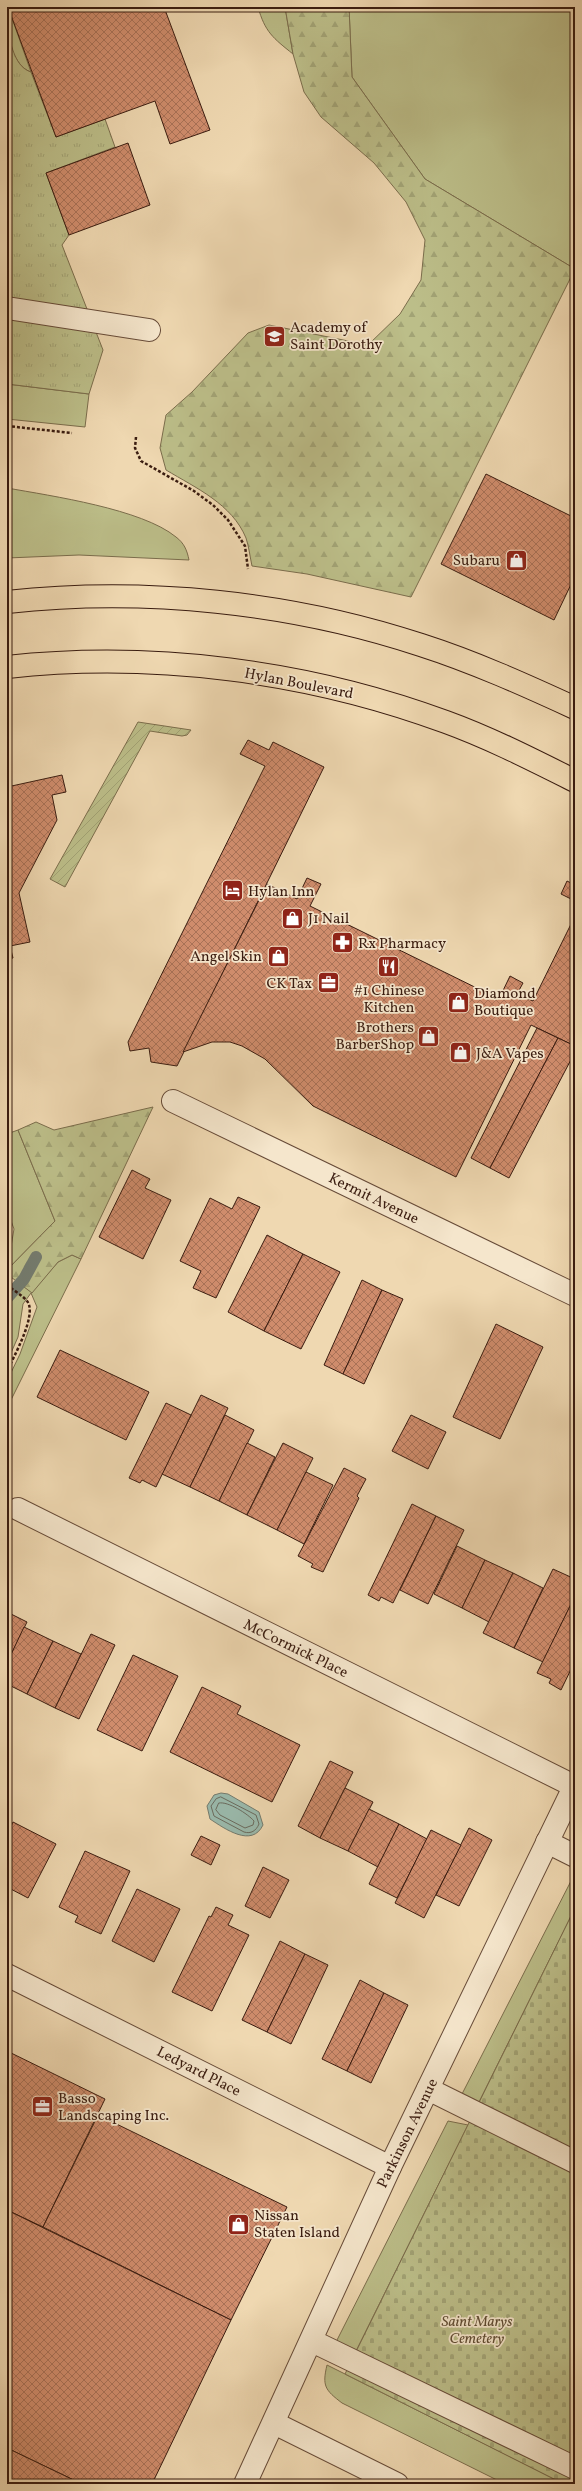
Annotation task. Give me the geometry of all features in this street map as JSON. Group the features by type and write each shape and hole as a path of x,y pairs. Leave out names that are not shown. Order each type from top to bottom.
{"main road":[{"path":"7,602 112,598 176,600 233,604 299,615 363,628 421,645 483,667 575,708"},
{"name":"Hylan Boulevard","path":"7,667 59,663 141,663 230,669 287,679 388,702 447,722 575,781"}],"street":[{"path":"7,308 149,330"},
{"name":"Kermit Avenue","path":"173,1101 575,1295"},
{"name":"McCormick Place","path":"18,1509 575,1785"},
{"name":"Parkinson Avenue","path":"245,2484 312,2341 390,2167 575,1785"},
{"path":"547,1842 575,1856"},
{"name":"Ledyard Place","path":"7,1975 390,2167"},
{"path":"428,2089 575,2162"},
{"path":"312,2341 575,2468"},
{"path":"274,2423 397,2484"}],"path":[{"path":"7,426 72,433"},
{"path":"136,437 135,448 141,461 194,491 213,505 228,520 244,546 248,569"},
{"path":"7,1285 27,1300 30,1310 28,1323 7,1371"}],"green space":[{"path":"8,7 31,72 18,62 10,44 7,24"},
{"path":"258,7 285,7 293,54 267,29"},
{"path":"285,7 349,7 352,77 425,179 575,269 411,597 307,574 252,566 246,538 240,526 222,506 212,498 166,470 160,448 166,415 192,392 248,333 269,325 368,345 400,314 421,280 425,240 406,202 374,163 321,117 304,92 293,54"},
{"path":"349,7 575,7 575,269 425,179 352,77"},
{"path":"7,31 18,61 21,66 31,72 56,137 105,119 115,147 46,173 69,235 62,245 103,350 89,394 7,384"},
{"path":"7,384 89,394 85,427 7,419"},
{"path":"7,488 96,505 142,519 161,527 179,539 185,547 189,560 79,555 7,558"},
{"path":"138,722 191,730 187,735 182,736 150,731 65,887 50,879"},
{"path":"153,1107 81,1259 72,1255 58,1262 32,1293 7,1274 7,1270 55,1221 18,1130 36,1122 54,1130"},
{"path":"18,1130 55,1221 7,1270 14,1229 7,1210 7,1134"},
{"path":"72,1255 81,1259 7,1408 7,1381 20,1354 37,1307 31,1293 23,1304 18,1337 7,1362 7,1293 17,1282 32,1292 58,1262"},
{"path":"575,1879 575,1908 477,2106 462,2094 571,1881"},
{"name":"Saint Marys Cemetery","path":"575,1908 575,2484 564,2484 345,2374"},
{"path":"448,2121 468,2125 354,2355 335,2344"},
{"path":"327,2365 564,2484 505,2484 342,2403 328,2391 326,2387 325,2378"}],"water":[{"path":"221,1793 228,1794 259,1812 263,1825 258,1832 245,1836 230,1831 210,1819 207,1806 214,1795"}],"building":[{"path":"8,7 164,7 210,130 170,144 155,101 56,137"},
{"path":"128,143 150,205 69,235 46,173"},
{"path":"486,474 575,518 575,576 554,620 441,564"},
{"path":"248,740 269,750 273,742 324,767 177,1066 151,1062 149,1048 130,1051 128,1042 265,766 240,754"},
{"path":"62,775 66,792 52,795 57,820 19,893 30,942 10,946 13,958 7,959 7,787"},
{"path":"307,878 321,884 310,906 499,999 510,976 523,983 517,994 533,1001 575,916 575,1046 531,1025 456,1177 313,1106 265,1059 242,1046 230,1042 212,1042 183,1052 267,884 297,899"},
{"path":"567,881 575,885 575,901 561,894"},
{"path":"537,1028 558,1038 490,1168 471,1158"},
{"path":"558,1038 575,1046 575,1052 509,1178 490,1168"},
{"path":"132,1170 150,1179 145,1188 171,1200 143,1259 99,1237"},
{"path":"238,1197 260,1207 216,1298 193,1288 201,1271 180,1261 210,1198 232,1209"},
{"path":"267,1235 303,1254 264,1331 228,1312"},
{"path":"303,1254 340,1272 301,1349 264,1331"},
{"path":"362,1280 382,1290 343,1374 324,1365"},
{"path":"382,1290 403,1299 364,1384 343,1374"},
{"path":"496,1324 543,1347 500,1439 453,1417"},
{"path":"60,1350 149,1392 126,1440 37,1397"},
{"path":"201,1395 228,1408 190,1487 162,1474"},
{"path":"166,1403 191,1415 156,1487 142,1480 140,1483 129,1478"},
{"path":"225,1415 254,1430 219,1501 190,1487"},
{"path":"411,1415 446,1432 428,1469 392,1451"},
{"path":"247,1443 275,1457 247,1515 219,1501"},
{"path":"283,1443 313,1458 277,1530 247,1515"},
{"path":"344,1468 366,1479 357,1496 359,1498 323,1572 311,1567 313,1564 298,1556"},
{"path":"306,1472 333,1485 304,1544 277,1530"},
{"path":"412,1504 436,1516 393,1603 381,1597 379,1601 368,1595"},
{"path":"436,1516 464,1530 428,1604 400,1590"},
{"path":"457,1546 485,1560 462,1608 434,1594"},
{"path":"485,1560 513,1573 489,1622 462,1608"},
{"path":"553,1569 575,1579 575,1596 543,1662 514,1648"},
{"path":"513,1573 543,1588 514,1648 483,1633"},
{"path":"575,1596 575,1661 561,1690 549,1683 551,1679 537,1673"},
{"path":"7,1612 27,1622 7,1663"},
{"path":"24,1627 53,1641 27,1694 7,1684 7,1663"},
{"path":"91,1634 115,1645 79,1719 55,1708"},
{"path":"53,1641 81,1654 55,1708 27,1694"},
{"path":"133,1655 178,1676 142,1751 97,1730"},
{"path":"202,1687 241,1706 237,1714 300,1745 272,1802 170,1752"},
{"path":"330,1761 353,1772 320,1838 298,1826"},
{"path":"345,1788 373,1802 348,1851 320,1838"},
{"path":"369,1809 399,1824 378,1867 348,1851"},
{"path":"13,1822 56,1844 28,1898 7,1887 7,1835"},
{"path":"399,1824 427,1839 397,1898 369,1884"},
{"path":"469,1828 492,1840 459,1906 436,1895"},
{"path":"431,1830 461,1845 424,1918 395,1903"},
{"path":"201,1836 220,1845 211,1865 191,1855"},
{"path":"85,1851 130,1871 101,1934 75,1922 78,1916 59,1907"},
{"path":"263,1867 289,1880 270,1918 245,1906"},
{"path":"137,1889 180,1909 154,1962 112,1941"},
{"path":"216,1907 233,1915 228,1925 249,1935 212,2011 172,1992 209,1916 211,1917"},
{"path":"280,1941 305,1954 267,2032 242,2020"},
{"path":"305,1954 328,1965 291,2044 267,2032"},
{"path":"360,1980 384,1993 347,2071 322,2059"},
{"path":"384,1993 408,2005 371,2083 347,2071"},
{"path":"7,2043 10,2044 7,2052"},
{"path":"7,2051 105,2099 43,2227 7,2210"},
{"path":"98,2115 287,2207 231,2320 43,2227"},
{"path":"7,2210 231,2320 152,2484 82,2484 7,2448"},
{"path":"7,2448 82,2484 7,2484"}],"waterway":[{"path":"7,1298 24,1279 36,1257"}],"place":[{"name":"Academy of Saint Dorothy","path":"275,336"},
{"name":"Subaru","path":"516,560"},
{"name":"Hylan Inn","path":"233,891"},
{"name":"J1 Nail","path":"293,918"},
{"name":"Rx Pharmacy","path":"343,943"},
{"name":"Angel Skin","path":"278,956"},
{"name":"#1 Chinese Kitchen","path":"389,967"},
{"name":"CK Tax","path":"328,983"},
{"name":"Diamond Boutique","path":"458,1002"},
{"name":"Brothers BarberShop","path":"429,1036"},
{"name":"J&A Vapes","path":"460,1053"},
{"name":"Basso Landscaping Inc.","path":"42,2107"},
{"name":"Nissan Staten Island","path":"238,2224"}]}
